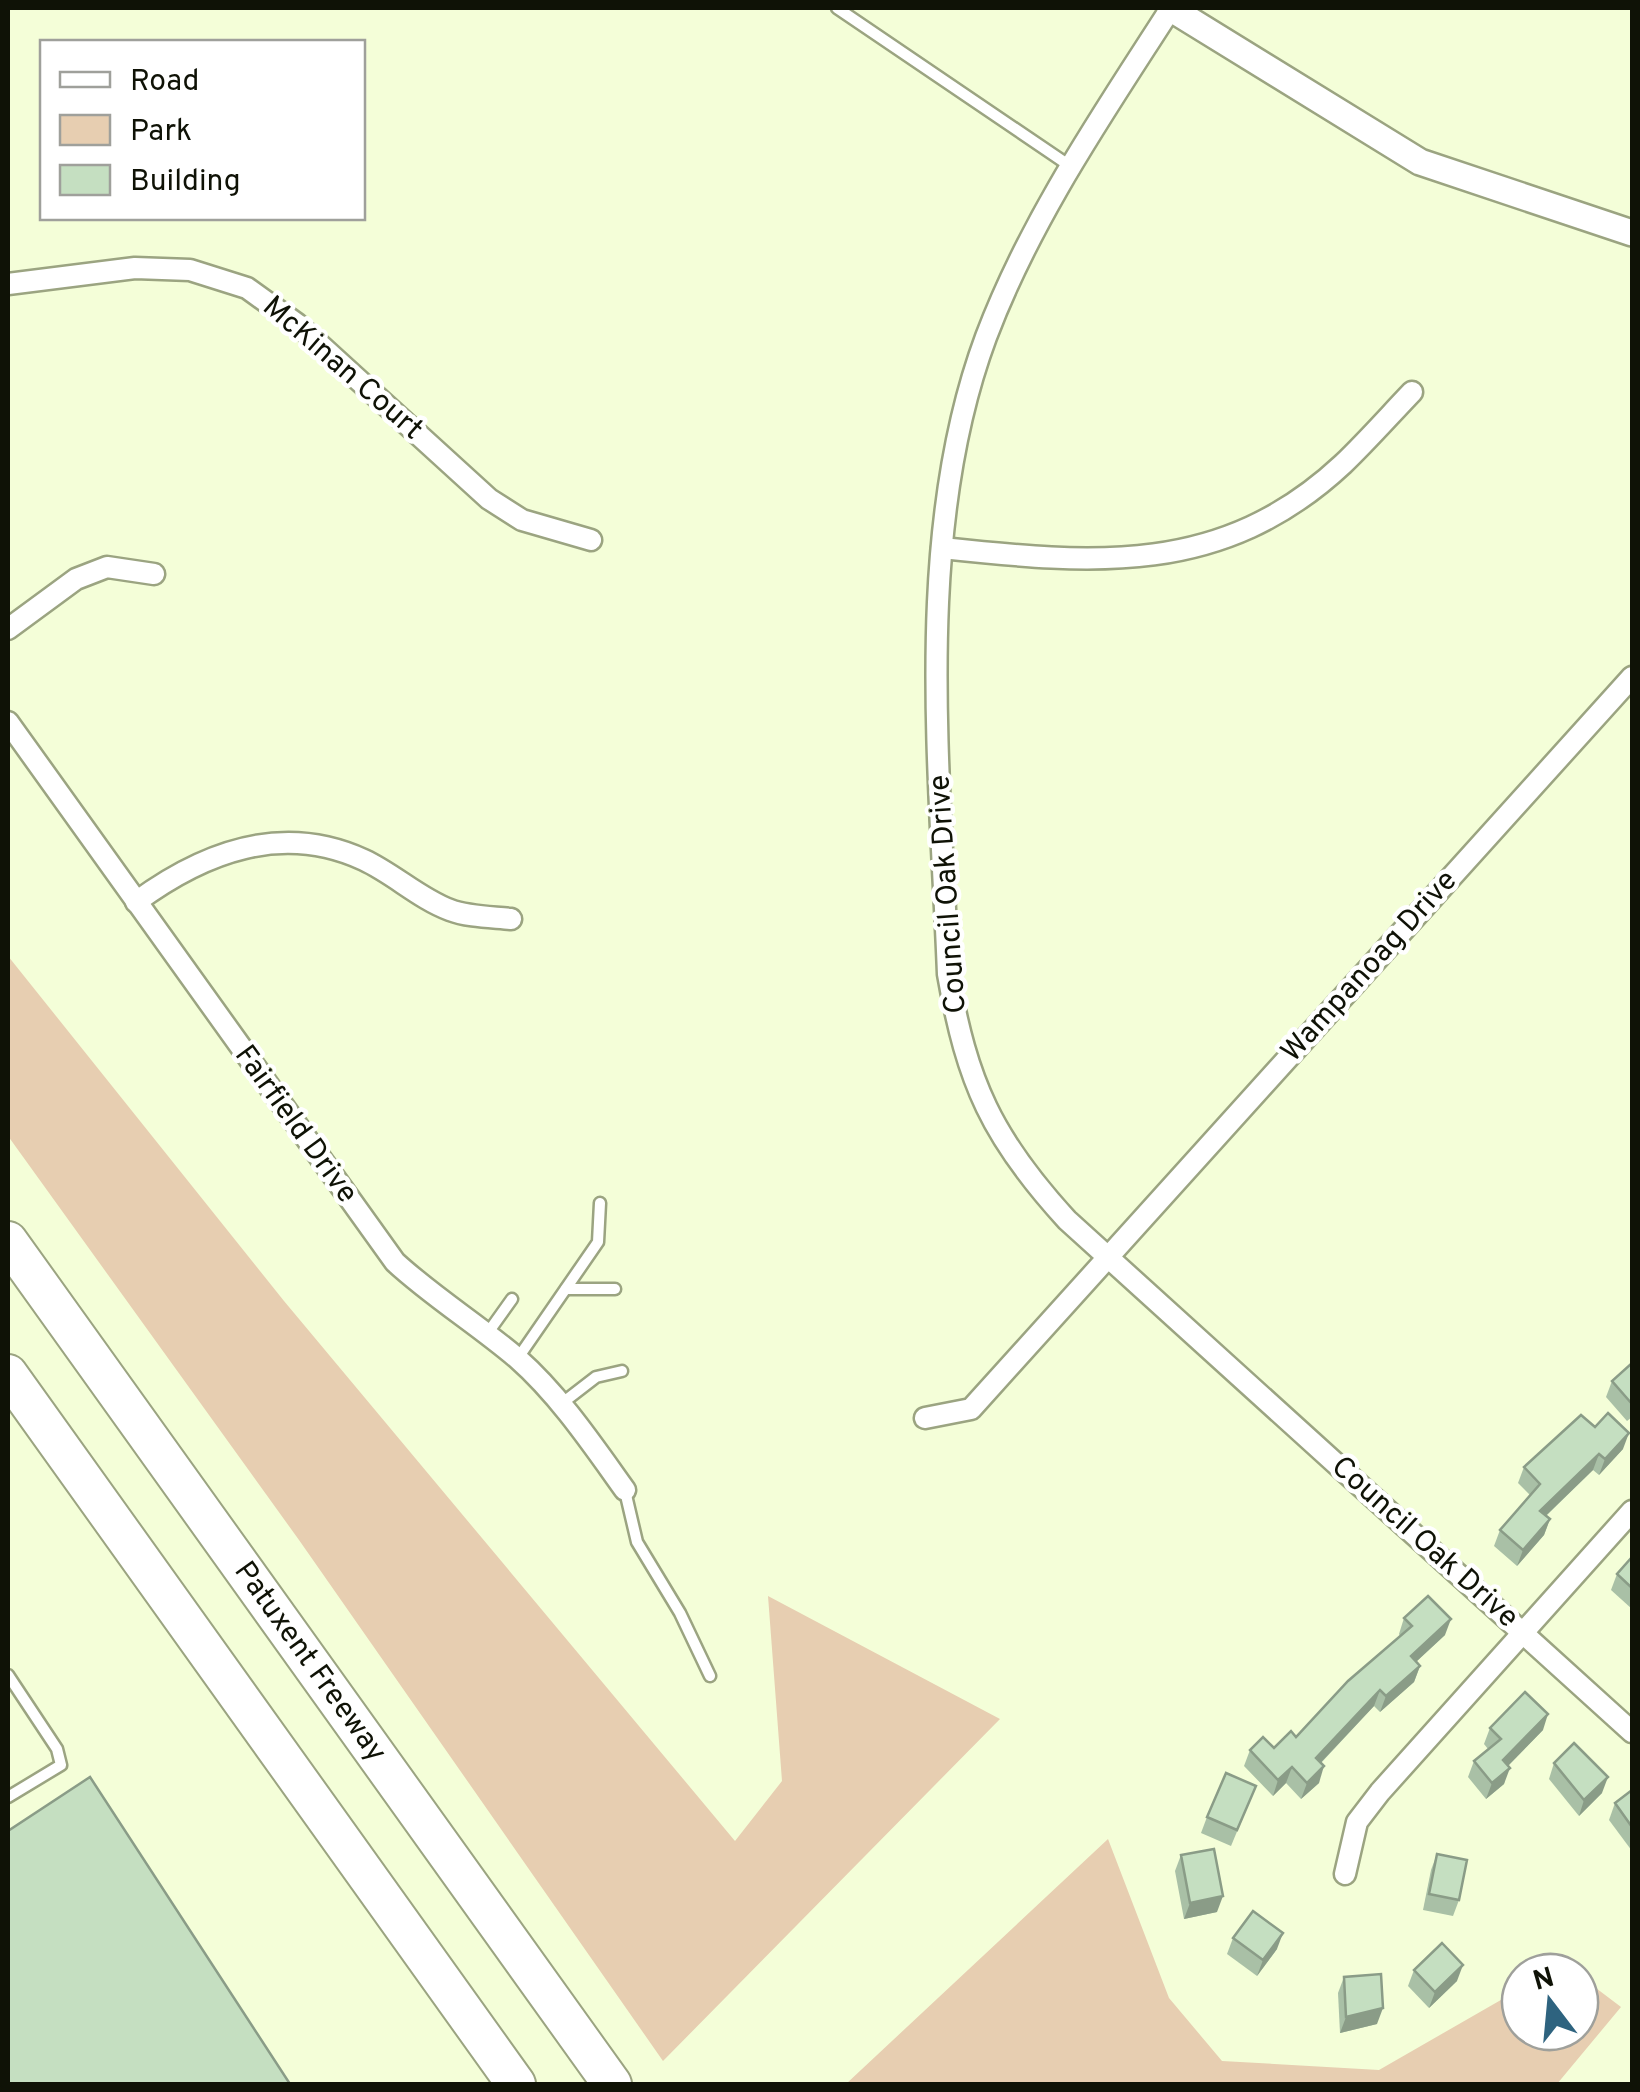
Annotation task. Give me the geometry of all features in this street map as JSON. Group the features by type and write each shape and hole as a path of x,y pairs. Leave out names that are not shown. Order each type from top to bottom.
{"highway":[{"name":"Patuxent Freeway","path":"8,1241 612,2084"},
{"path":"8,1374 516,2084"}],"street":[{"name":"Council Oak Drive","path":"1170,8 1070,166 1021,256 986,339 961,425 937,596 948,974 958,1031 980,1095 1018,1166 1108,1258 1632,1732"},
{"path":"1170,8 1420,162 1632,233"},
{"name":"McKinan Court","path":"8,284 134,268 190,270 247,288 296,324 489,499 522,520 591,540"},
{"path":"942,548 1105,562 1197,547 1290,504 1341,466 1412,392"},
{"path":"8,628 76,579 107,567 154,574"},
{"name":"Wampanoag Drive","path":"924,1418 971,1410 1632,677"},
{"name":"Fairfield Drive","path":"8,722 395,1262 436,1299 517,1358 560,1404 624,1490"},
{"path":"136,902 172,875 216,853 294,842 342,850 451,911 511,920"},
{"path":"1344,1874 1357,1822 1632,1511"}],"lane":[{"path":"837,8 1070,166"},
{"path":"517,1358 598,1242 600,1203"},
{"path":"566,1289 615,1289"},
{"path":"487,1334 512,1299"},
{"path":"560,1404 596,1378 622,1371"},
{"path":"624,1490 637,1542 680,1613 710,1676"},
{"path":"8,1675 57,1749 60,1764 8,1797"}],"green space":[{"path":"8,956 284,1301 735,1841 782,1781 768,1596 1000,1719 663,2061 299,1540 8,1136"},
{"path":"1108,1839 1169,1998 1222,2061 1379,2070 1500,2000 1500,2052 1584,2052 1557,2084 846,2084"},
{"path":"1600,1991 1621,2007 1600,2032"}],"building":[{"path":"1632,1363 1632,1404 1612,1381"},
{"path":"1608,1413 1629,1433 1605,1459 1599,1454 1540,1511 1550,1519 1523,1550 1500,1530 1540,1484 1524,1467 1581,1415 1595,1427"},
{"path":"1632,1557 1632,1588 1617,1574"},
{"path":"1428,1596 1451,1619 1411,1656 1420,1666 1386,1696 1380,1690 1316,1758 1324,1766 1307,1783 1292,1767 1278,1780 1250,1750 1263,1737 1274,1748 1291,1731 1296,1737 1348,1681 1412,1626 1404,1618"},
{"path":"1525,1692 1548,1714 1503,1760 1510,1768 1492,1783 1474,1761 1501,1739 1490,1728"},
{"path":"1574,1743 1608,1777 1584,1800 1554,1763"},
{"path":"1226,1773 1256,1786 1237,1830 1207,1817"},
{"path":"90,1777 290,2084 8,2084 8,1831"},
{"path":"1632,1790 1632,1827 1615,1803"},
{"path":"1214,1849 1223,1896 1190,1903 1181,1855"},
{"path":"1437,1854 1467,1860 1459,1900 1429,1894"},
{"path":"1253,1911 1283,1933 1263,1960 1233,1938"},
{"path":"1442,1943 1463,1965 1435,1992 1414,1970"},
{"path":"1381,1974 1383,2008 1346,2017 1344,1977"}]}
